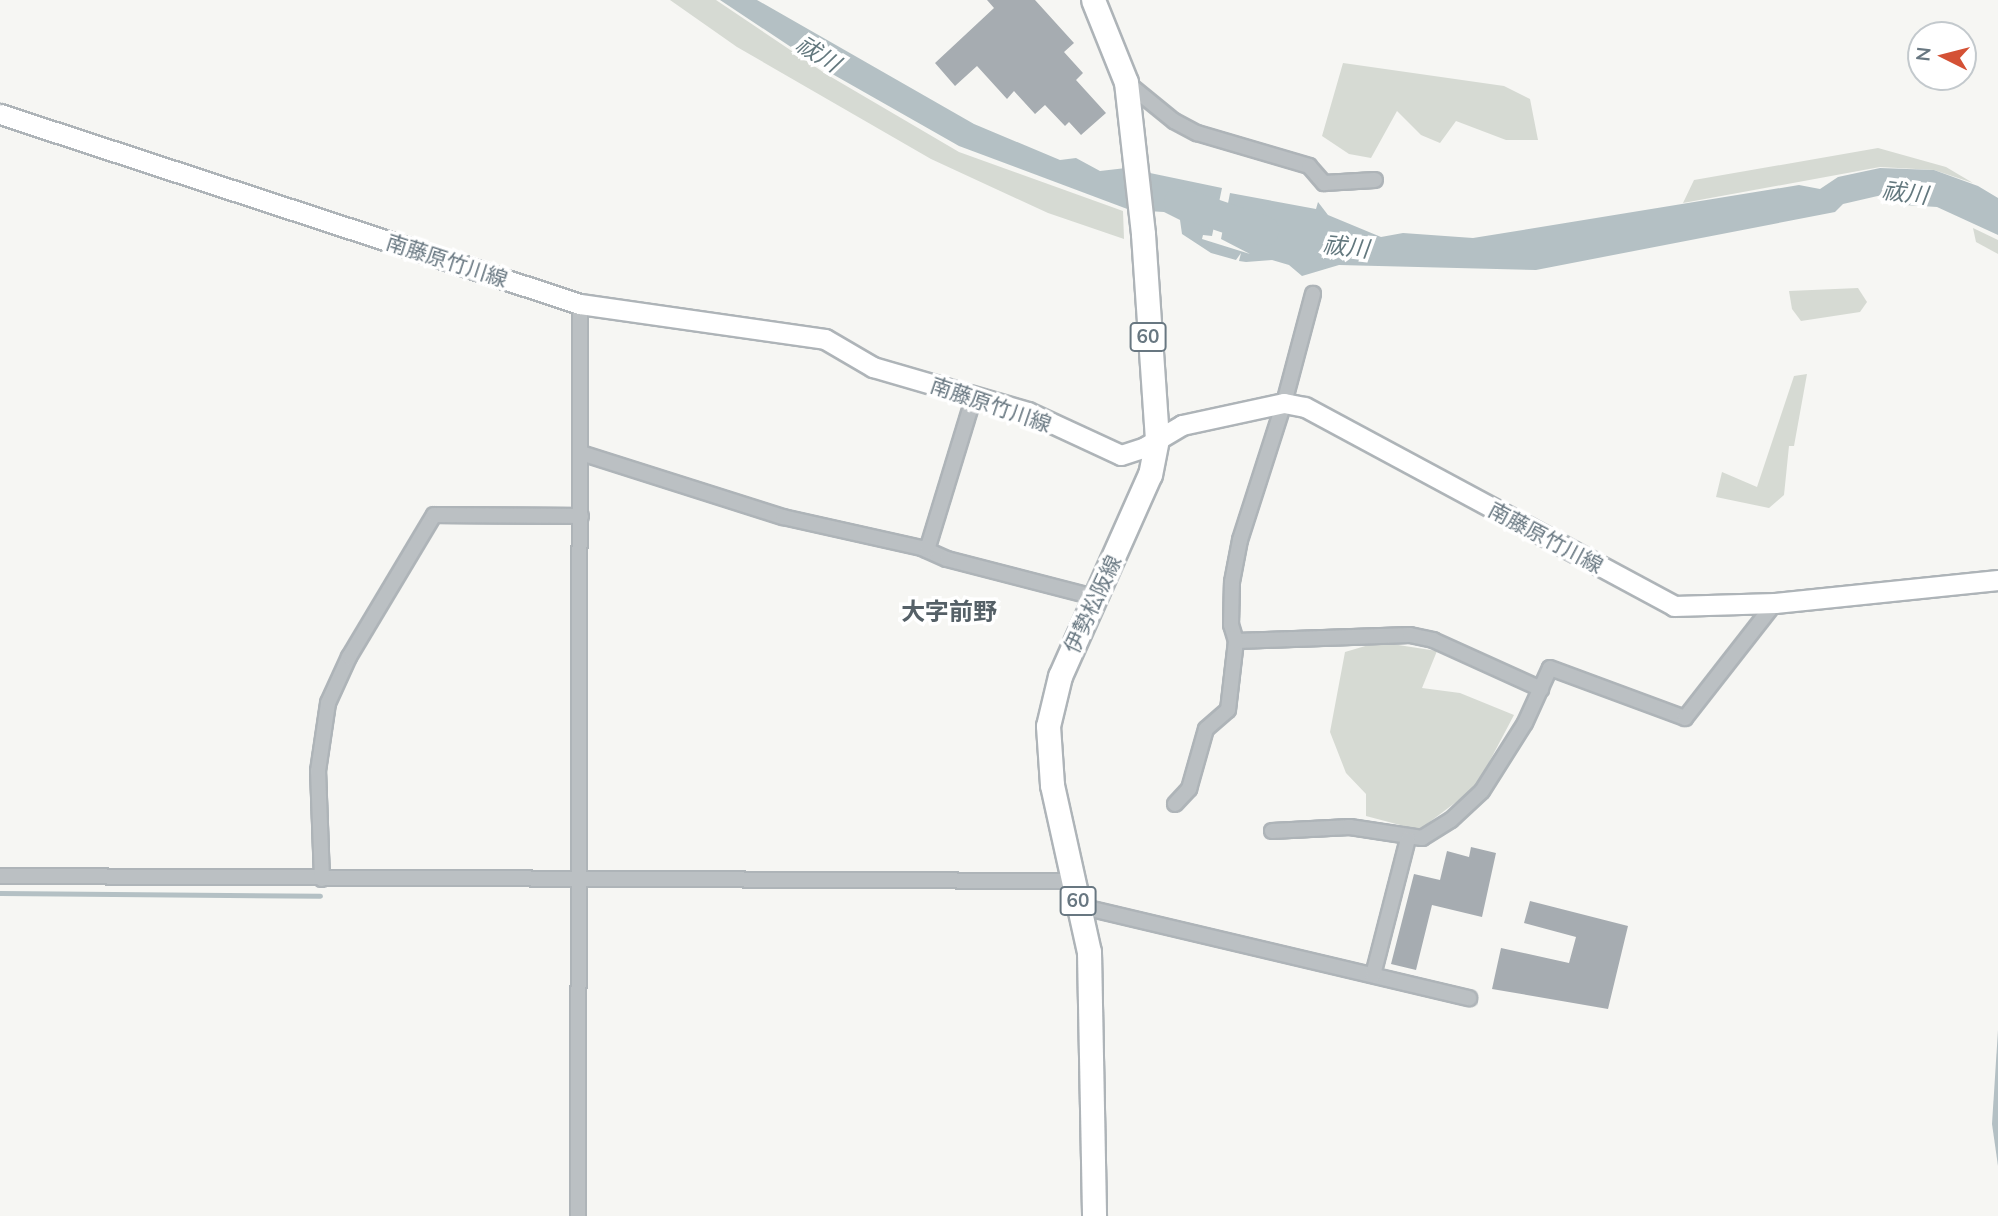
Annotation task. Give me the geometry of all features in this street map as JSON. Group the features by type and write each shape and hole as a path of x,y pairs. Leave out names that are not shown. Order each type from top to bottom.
{"main road":[{"name":"伊勢松阪線","path":"1093,0 1126,82 1143,234 1157,439 1150,474 1059,676 1048,726 1052,785 1079,906 1092,993 1094,1216"},
{"name":"南藤原竹川線","path":"0,114 580,304 796,332 840,346 873,367 1028,412 1112,453 1132,453 1182,425 1284,403 1305,407 1662,602 1708,608 1998,580"}],"street":[{"path":"1126,82 1185,127 1309,166 1324,183 1375,180"},
{"path":"1175,804 1189,789 1206,729 1228,710 1236,641 1231,625 1232,582 1240,540 1284,403 1313,294"},
{"path":"578,1216 580,304"},
{"path":"927,550 974,396"},
{"path":"581,453 783,517 927,550 1094,597"},
{"path":"322,879 317,771 328,703 349,657 434,515 581,516"},
{"path":"1272,831 1350,827 1408,839 1422,838 1451,820 1482,791 1541,689 1550,668 1685,718 1775,603"},
{"path":"1236,641 1410,635 1433,640 1541,689"},
{"path":"1373,975 1408,839"},
{"path":"0,876 1073,881"},
{"path":"1079,906 1469,999"}],"shaded area":[{"path":"670,0 716,0 826,74 959,152 1123,211 1124,239 1048,213 931,159 737,47"},
{"path":"1343,63 1504,86 1530,99 1538,140 1506,140 1456,121 1440,143 1421,135 1397,111 1371,158 1349,154 1322,136"},
{"path":"1878,148 1946,167 1973,183 1934,170 1880,167 1683,203 1694,180"},
{"path":"1973,228 1998,240 1998,254 1976,242"},
{"path":"1858,288 1867,302 1860,312 1801,321 1792,309 1789,291"},
{"path":"1807,374 1794,446 1789,446 1784,495 1769,508 1716,497 1722,472 1757,487 1794,376"},
{"path":"1379,642 1437,651 1422,688 1460,693 1514,715 1476,787 1419,830 1366,816 1366,794 1346,773 1330,732 1345,652"}],"water":[{"path":"720,0 757,0 974,124 1060,160 1076,158 1100,171 1126,168 1222,188 1212,236 1203,235 1202,239 1250,254 1221,239 1230,193 1316,209 1318,202 1328,215 1381,237 1403,233 1473,238 1799,185 1820,189 1838,177 1880,168 1934,170 1978,186 1998,198 1998,235 1937,207 1905,205 1882,195 1843,204 1835,212 1536,270 1339,265 1302,276 1289,265 1272,260 1246,262 1239,261 1241,253 1236,260 1211,253 1182,234 1180,220 1164,212 1130,210 959,146 827,71"},
{"path":"1998,1030 1998,1166 1992,1124"}],"building":[{"path":"987,0 1035,0 1074,43 1064,52 1083,73 1076,80 1106,113 1081,135 1069,122 1065,126 1045,105 1035,114 1014,91 1007,99 977,66 955,86 935,63 994,8"},
{"path":"1471,847 1496,853 1482,917 1432,905 1416,970 1391,964 1414,874 1440,880 1447,851 1469,857"},
{"path":"1530,901 1628,926 1608,1009 1492,989 1501,948 1569,963 1576,937 1524,923"}],"waterway":[{"name":"祓川","path":"1179,202 1264,231"},
{"path":"0,893 320,896"}],"district":[{"name":"大字前野","path":"949,612"}]}
